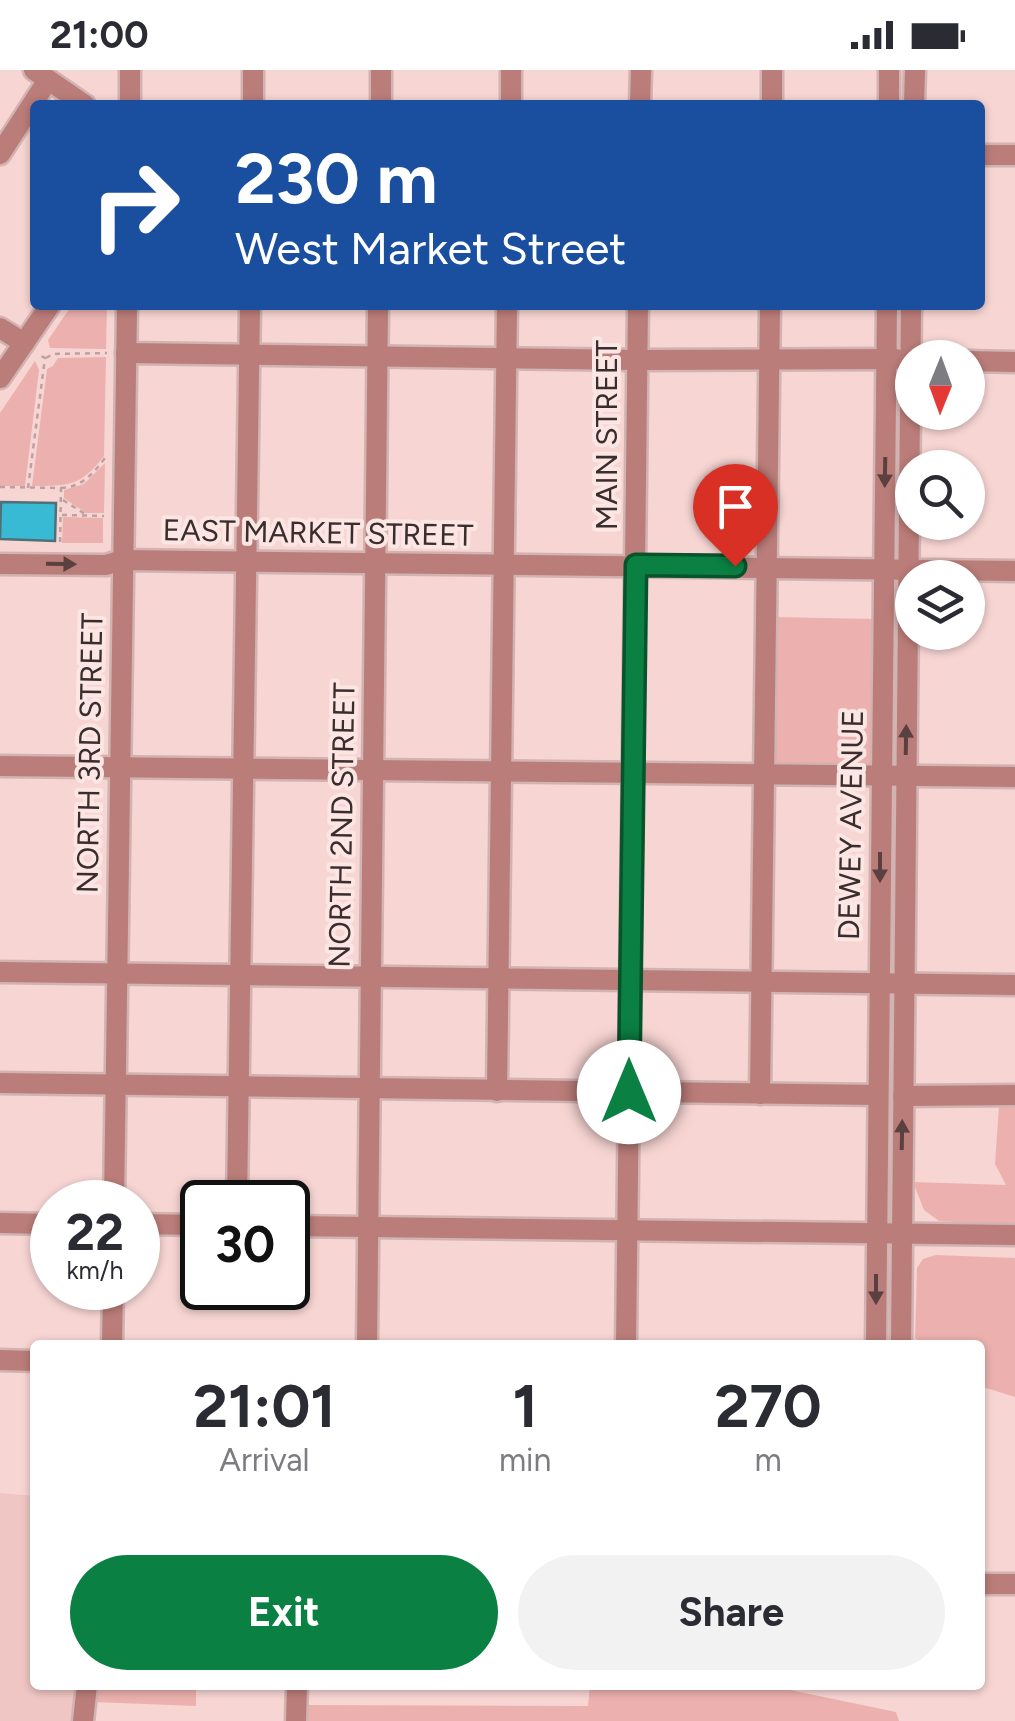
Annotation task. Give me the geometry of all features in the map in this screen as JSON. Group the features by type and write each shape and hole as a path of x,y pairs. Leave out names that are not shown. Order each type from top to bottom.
{"street":[{"path":"130,70 130,100"},
{"path":"253,70 253,100"},
{"path":"381,100 382,70"},
{"path":"511,70 511,100"},
{"path":"640,100 641,70"},
{"path":"772,70 772,100"},
{"path":"889,100 890,70"},
{"path":"914,100 915,70"},
{"path":"0,154 41,75 78,100"},
{"path":"985,155 1015,155"},
{"path":"0,378 30,348 48,310"},
{"name":"NORTH 3RD STREET","path":"114,1180 122,560 117,353 126,310"},
{"path":"237,1180 250,310"},
{"name":"NORTH 2ND STREET","path":"366,1340 378,310"},
{"path":"497,1090 507,310"},
{"name":"MAIN STREET","path":"626,1340 638,310"},
{"path":"760,1094 770,310"},
{"name":"DEWEY AVENUE","path":"876,1340 886,310"},
{"name":"DEWEY AVENUE","path":"911,310 911,340"},
{"path":"0,328 30,348"},
{"path":"117,353 895,359"},
{"path":"985,361 1015,362"},
{"name":"DEWEY AVENUE","path":"908,560 910,430"},
{"name":"EAST MARKET STREET","path":"0,564 106,565 122,560 895,568"},
{"name":"EAST MARKET STREET","path":"985,570 1015,571"},
{"name":"DEWEY AVENUE","path":"901,1340 907,650"},
{"path":"0,766 1015,777"},
{"path":"0,972 1015,984"},
{"path":"0,1084 878,1095"},
{"path":"902,1096 1015,1095"},
{"path":"0,1223 30,1224"},
{"path":"310,1226 1015,1235"},
{"path":"112,1340 113,1310"},
{"path":"0,1360 30,1361"},
{"path":"985,1584 1015,1584"},
{"path":"83,1721 87,1690"},
{"path":"296,1690 296,1721"}],"path":[{"path":"30,348 45,358"},
{"path":"45,358 52,354 117,353"},
{"path":"28,488 45,358"},
{"path":"0,488 72,487 88,478 106,457"},
{"path":"60,545 61,488"},
{"path":"61,498 86,515"},
{"path":"60,515 106,516"}],"shaded area":[{"path":"69,310 107,310 106,349 50,348 48,340"},
{"path":"106,357 104,456 81,479 56,486 32,486 47,369 58,358"},
{"path":"35,361 39,370 25,486 0,486 0,413"},
{"path":"105,463 104,513 86,513 64,498 64,490 84,484"},
{"path":"63,517 103,518 103,543 62,543"},
{"path":"772,617 877,619 874,757 869,764 859,768 769,767"},
{"path":"1000,1091 1015,1092 1015,1225 939,1221 924,1210 913,1182 1006,1185 995,1164"},
{"path":"936,1255 1015,1258 1015,1397 985,1388 985,1340 915,1338 917,1268 923,1259"},
{"path":"0,1493 30,1496 30,1690 77,1690 74,1721 0,1721"},
{"path":"95,1690 196,1690 196,1706 94,1702"},
{"path":"590,1690 790,1690 896,1712 899,1721 308,1721 308,1705 588,1706"}],"building":[{"path":"1,502 56,503 55,541 0,539"}],"route":[{"path":"629,1092 636,565 735,566"}]}
